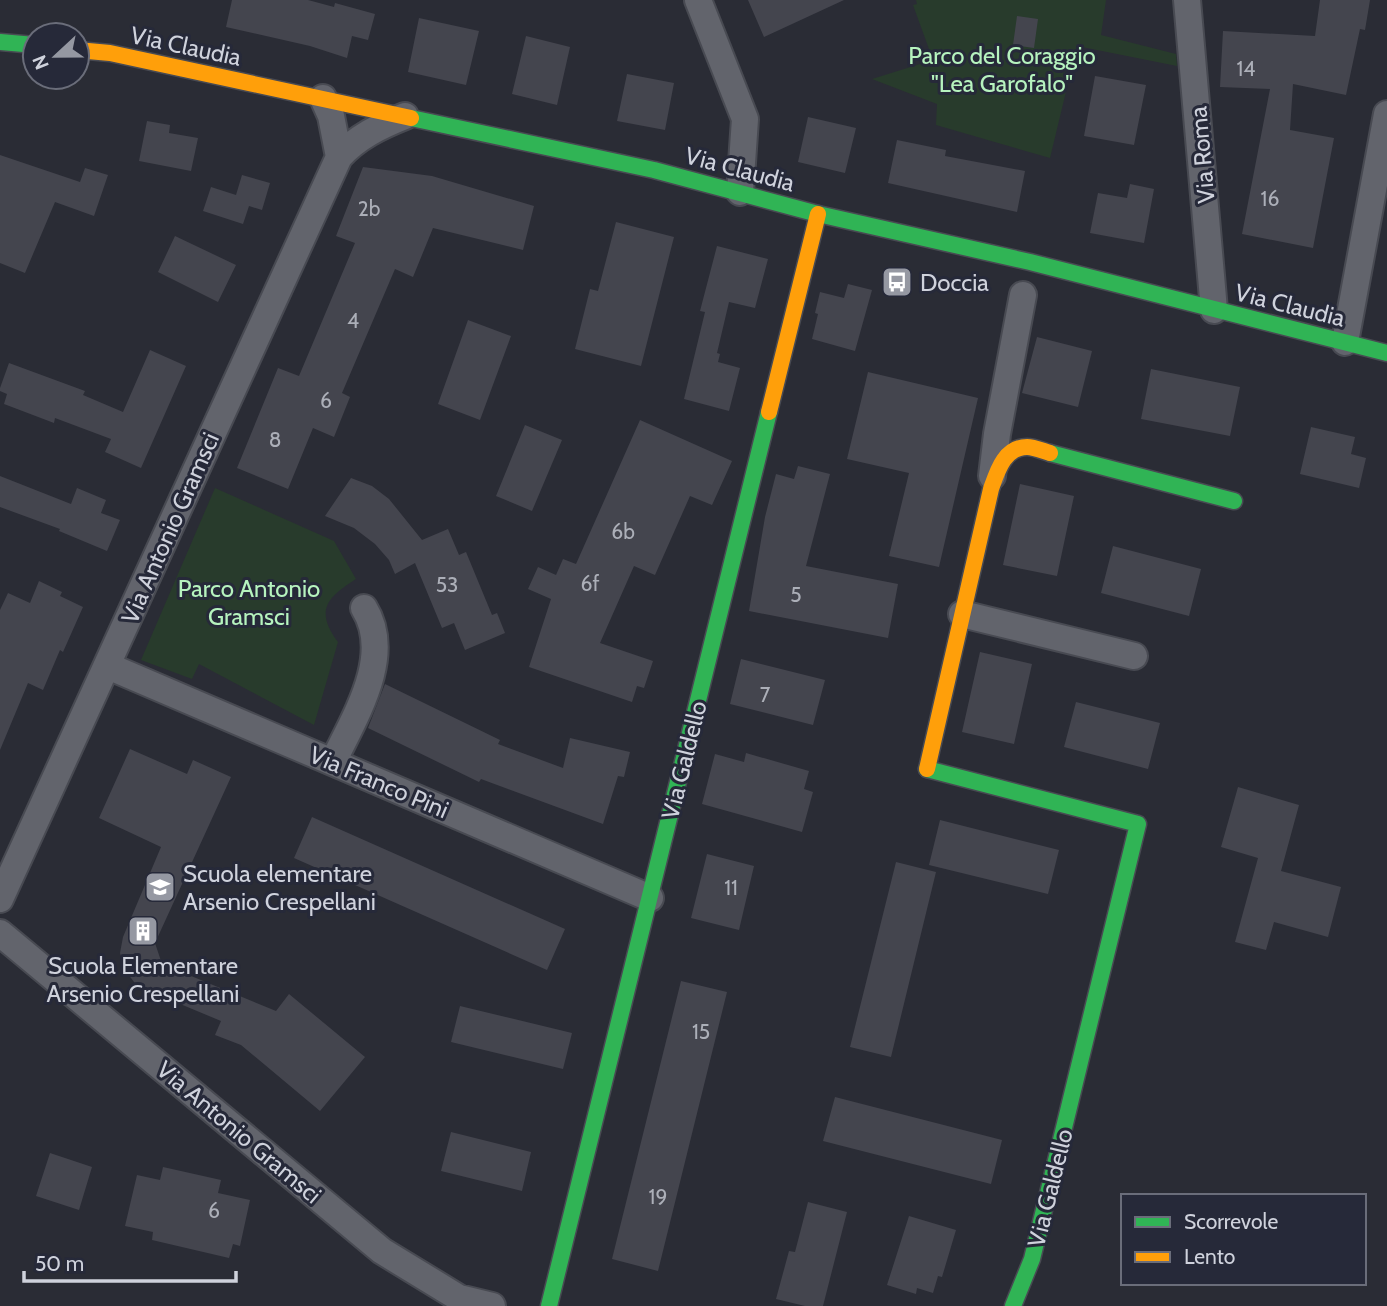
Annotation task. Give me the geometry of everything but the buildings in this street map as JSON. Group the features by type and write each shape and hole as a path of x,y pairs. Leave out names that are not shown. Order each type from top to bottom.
{"street":[{"path":"698,0 745,118 740,191"},
{"name":"Via Roma","path":"1186,0 1197,96 1214,310"},
{"path":"0,42 21,44"},
{"name":"Via Claudia","path":"91,51 110,53 654,170 818,214 1030,262 1387,352"},
{"path":"323,98 331,116 339,157"},
{"path":"1345,342 1387,114"},
{"path":"339,157 351,144 366,134 405,116"},
{"name":"Via Antonio Gramsci","path":"0,899 339,157"},
{"name":"Via Galdello","path":"549,1306 818,214"},
{"name":"Via Galdello","path":"1013,1306 1032,1259 1138,824 926,769 991,489 997,434 1023,295"},
{"name":"Via Galdello","path":"991,489 1003,456 1014,449 1027,447 1234,501"},
{"path":"333,762 360,705 372,670 375,641 372,620 365,608"},
{"path":"962,614 1134,656"},
{"name":"Via Franco Pini","path":"108,666 650,898"},
{"name":"Via Antonio Gramsci","path":"0,933 382,1251 459,1298 492,1306"}],"green space":[{"name":"Parco del Coraggio \"Lea Garofalo\"","path":"916,0 1106,0 1101,35 1176,54 1177,66 1077,46 1050,158 936,125 937,104 872,79 933,60 913,5 917,4"},
{"name":"Parco Antonio Gramsci","path":"215,488 334,541 356,579 337,592 327,606 327,622 338,642 314,725 199,664 192,679 141,660"}],"traffic: fast":[{"path":"0,42 21,44"},
{"path":"411,118 654,170 818,214 1030,262 1387,353"},
{"path":"549,1306 769,412"},
{"path":"1050,453 1234,501"},
{"path":"927,769 1138,824 1032,1259 1013,1306"}],"traffic: slow":[{"path":"91,51 110,53 411,118"},
{"path":"769,412 818,214"},
{"path":"927,769 996,475 1007,456 1019,448 1030,447 1050,453"}],"place":[{"name":"Doccia","path":"897,282"},
{"name":"Scuola elementare Arsenio Crespellani","path":"160,887"},
{"name":"Scuola Elementare Arsenio Crespellani","path":"143,931"}]}
